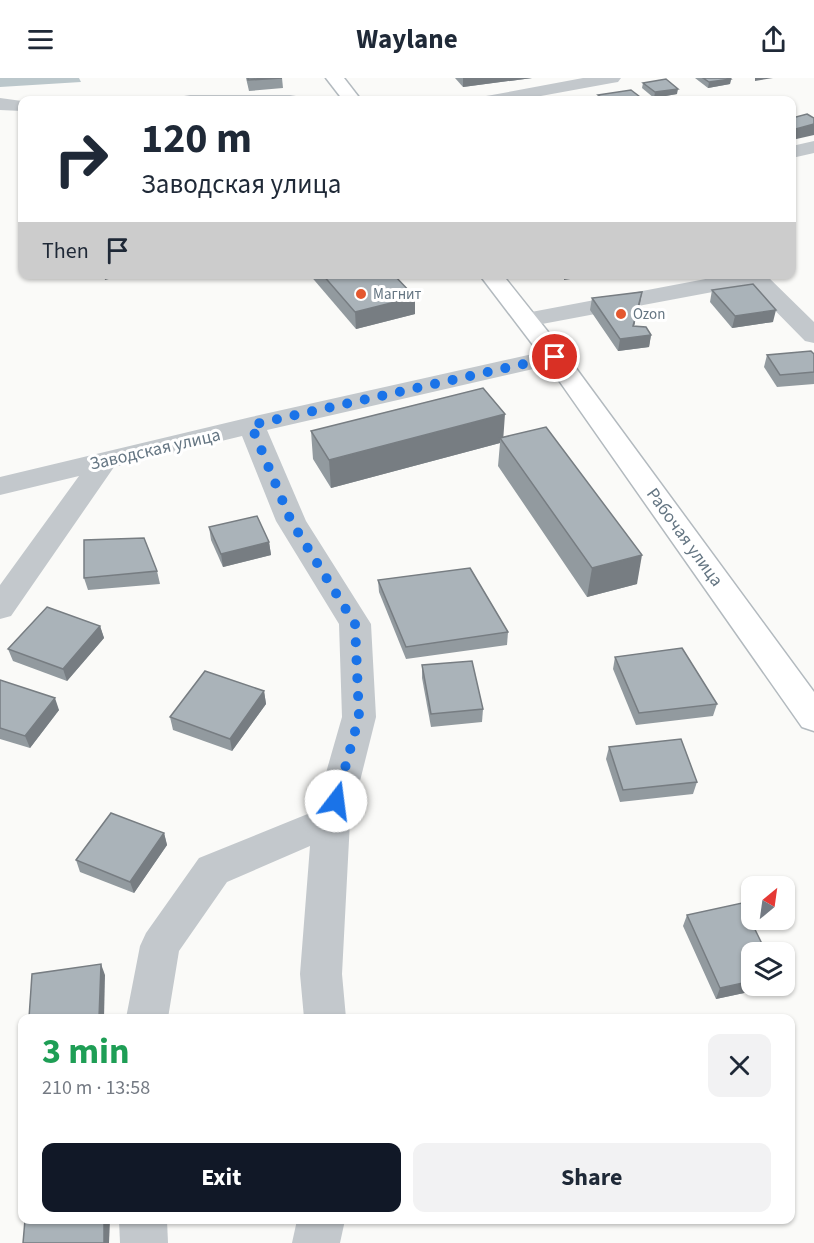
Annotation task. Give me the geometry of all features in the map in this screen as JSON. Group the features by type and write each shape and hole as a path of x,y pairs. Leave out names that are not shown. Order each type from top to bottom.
{"main road":[{"path":"335,78 349,96"},
{"name":"Рабочая улица","path":"494,279 555,357 814,718"}],"street":[{"path":"514,96 612,78"},
{"path":"0,104 18,106"},
{"path":"796,151 814,147"},
{"path":"526,320 675,283 728,279"},
{"path":"757,279 814,336"},
{"name":"Заводская улица","path":"0,486 251,425 555,357"},
{"path":"251,425 291,521 355,624 359,717 331,821 321,974 325,1014"},
{"path":"0,608 104,461"},
{"path":"148,1014 160,946 213,870 331,821"},
{"path":"144,1224 144,1243"},
{"path":"316,1243 320,1224"}],"shaded area":[{"path":"0,78 79,78 81,82 0,87"}],"building":[{"path":"248,78 282,78 248,80"},
{"path":"703,78 730,78 731,79 709,82"},
{"path":"666,79 678,89 655,92 643,83"},
{"path":"631,90 639,96 599,96"},
{"path":"807,114 814,118 814,124 796,129 796,117"},
{"path":"326,279 398,279 415,297 355,312"},
{"path":"753,284 776,310 735,316 712,290"},
{"path":"642,292 633,326 646,327 651,335 620,339 592,298"},
{"path":"811,351 814,354 814,372 780,375 767,355"},
{"path":"483,388 505,414 329,460 311,431"},
{"path":"546,427 642,555 592,568 500,438"},
{"path":"257,516 269,542 221,554 209,527"},
{"path":"144,538 157,571 84,578 84,540"},
{"path":"470,568 508,632 406,647 378,580"},
{"path":"47,607 100,626 63,669 8,649"},
{"path":"682,648 717,704 639,713 615,657"},
{"path":"472,661 483,709 431,714 422,665"},
{"path":"205,671 264,691 230,739 170,717"},
{"path":"0,680 55,698 25,736 0,728"},
{"path":"681,739 697,782 623,790 609,747"},
{"path":"111,813 164,833 130,882 76,860"},
{"path":"741,903 741,930 755,930 761,942 741,942 741,983 720,988 687,915"},
{"path":"101,964 99,1014 29,1014 32,974"},
{"path":"25,1224 104,1224 104,1243 23,1243"}],"place":[{"name":"Магнит","path":"361,294"},
{"name":"Ozon","path":"621,314"}],"route":[{"path":"336,801 359,717 355,624 291,521 251,425 555,357"}]}
